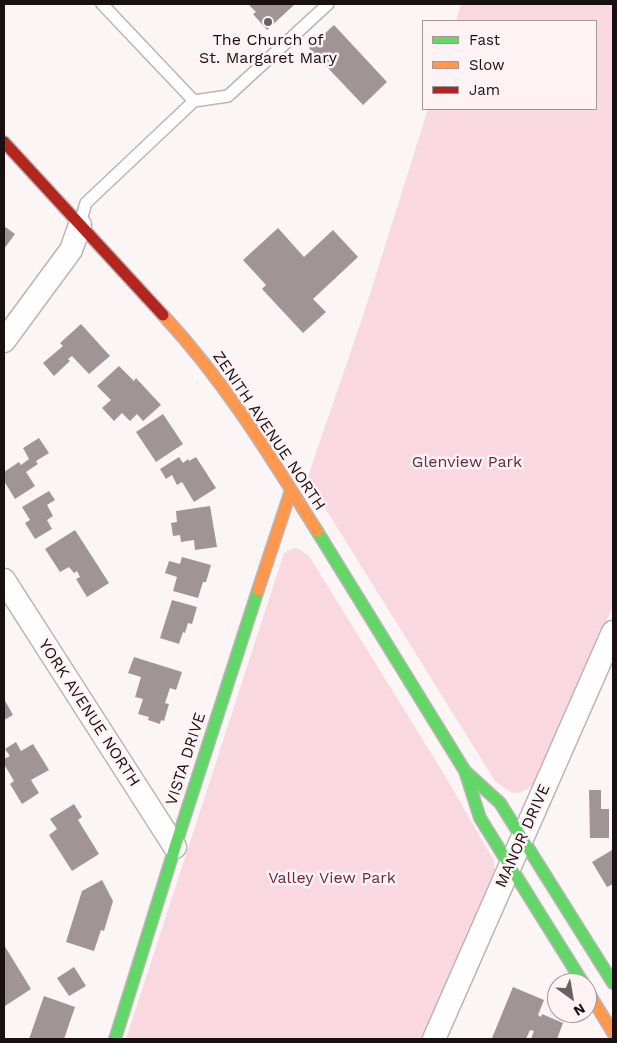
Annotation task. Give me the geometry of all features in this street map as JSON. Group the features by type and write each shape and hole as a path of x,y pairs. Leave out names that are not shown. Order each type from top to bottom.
{"street":[{"name":"ZENITH AVENUE NORTH","path":"4,142 208,365 227,390 465,770 480,818 577,973"},
{"path":"4,341 72,250 80,225"},
{"name":"VISTA DRIVE","path":"115,1039 291,490"},
{"name":"YORK AVENUE NORTH","path":"4,580 175,847"},
{"name":"MANOR DRIVE","path":"434,1039 613,632"},
{"name":"ZENITH AVENUE NORTH","path":"465,770 500,803 613,982"},
{"path":"597,1007 613,1033"}],"lane":[{"path":"102,4 194,101"},
{"path":"80,225 86,203 194,101 228,96 328,4"}],"green space":[{"name":"Glenview Park","path":"461,4 613,4 613,606 535,782 519,793 510,792 495,781 307,479 363,316 428,110 597,110 597,20 456,20"},
{"name":"Valley View Park","path":"294,548 309,556 444,774 494,861 495,871 493,878 422,1039 126,1039 284,553"}],"building":[{"name":"The Church of St. Margaret Mary","path":"248,4 295,4 267,30 253,14 256,12"},
{"path":"334,25 387,82 363,105 309,48"},
{"path":"4,226 15,234 4,249"},
{"path":"278,228 304,257 333,230 358,257 313,299 326,312 303,333 262,289 266,285 243,260"},
{"path":"81,324 110,356 89,374 72,356 68,359 70,361 54,376 43,363 63,346 60,343"},
{"path":"119,366 134,381 136,378 161,405 143,421 137,414 130,421 122,413 114,421 102,408 111,400 97,386"},
{"path":"163,414 183,444 156,462 136,432"},
{"path":"39,438 49,453 36,461 38,464 26,472 35,486 15,499 4,481 4,472 19,462 21,465 29,459 23,448"},
{"path":"179,457 183,463 188,459 189,461 196,457 216,488 194,502 182,482 177,485 172,475 166,479 160,469"},
{"path":"49,491 55,500 47,505 53,516 47,520 52,529 35,539 25,523 30,520 22,507"},
{"path":"210,506 217,547 195,550 194,540 181,542 180,535 173,536 171,523 177,522 176,511"},
{"path":"75,530 109,583 87,597 76,579 80,577 77,571 74,573 69,567 60,572 45,549"},
{"path":"182,557 211,565 206,582 203,582 198,598 173,591 177,577 165,573 169,561 180,564"},
{"path":"172,600 197,607 192,624 188,623 179,644 160,638"},
{"path":"134,657 182,672 176,690 170,688 165,703 169,704 164,721 161,720 160,724 148,720 149,717 138,714 143,699 135,697 141,677 128,673"},
{"path":"4,699 13,715 4,720"},
{"path":"16,742 21,751 33,744 49,770 31,780 39,793 22,804 10,784 14,781 4,764 4,759 10,756 5,749"},
{"path":"589,790 601,790 601,809 609,809 609,838 590,838"},
{"path":"74,804 82,817 78,820 99,854 72,871 49,835 57,829 50,819"},
{"path":"612,850 613,884 607,887 592,862"},
{"path":"102,880 113,901 104,931 101,930 94,951 66,942 82,891"},
{"path":"4,945 31,989 5,1006 4,1004"},
{"path":"74,967 86,986 69,996 57,978"},
{"path":"513,987 544,1000 538,1015 541,1017 542,1014 547,1016 547,1023 563,1023 557,1039 531,1039 534,1031 530,1030 526,1039 492,1038"},
{"path":"44,996 75,1007 64,1039 29,1039"}],"traffic: fast":[{"path":"317,531 465,771 480,818 577,973"},
{"path":"115,1039 258,590"},
{"path":"466,772 500,803 613,983"}],"traffic: slow":[{"path":"163,315 226,392 264,446 317,531"},
{"path":"258,590 291,490"},
{"path":"597,1007 613,1033"}],"traffic: jam":[{"path":"4,142 163,315"}],"place":[{"name":"The Church of St. Margaret Mary","path":"268,22"}]}
